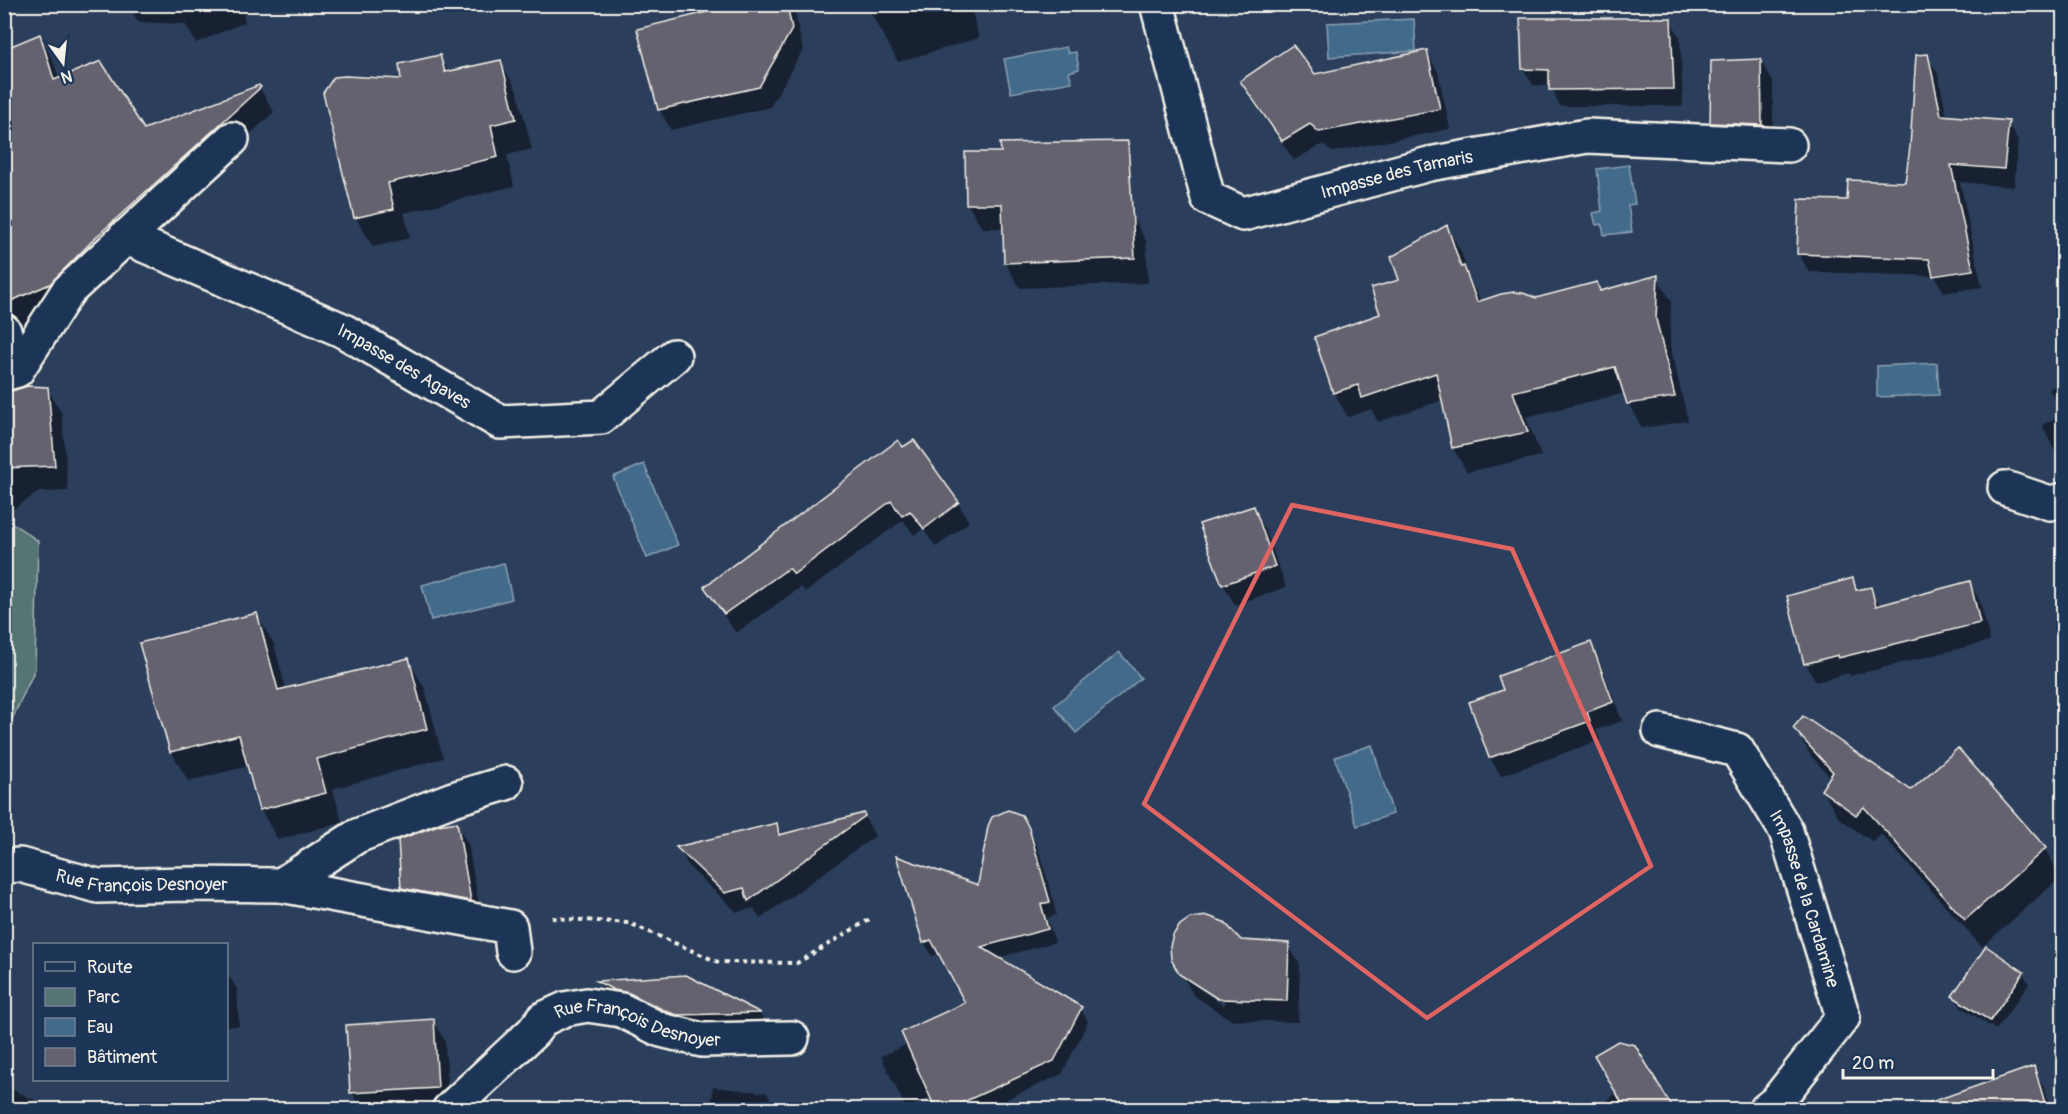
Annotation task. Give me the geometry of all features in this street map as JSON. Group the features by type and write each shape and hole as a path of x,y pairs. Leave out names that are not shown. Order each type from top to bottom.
{"street":[{"name":"Impasse des Tamaris","path":"1157,4 1208,198 1244,214 1429,164 1587,136 1790,146"},
{"path":"11,372 68,291 232,139"},
{"name":"Impasse des Agaves","path":"124,237 342,330 500,422 601,417 674,356"},
{"path":"4,332 11,372"},
{"path":"2005,488 2050,503 2064,500"},
{"name":"Impasse de la Cardamine","path":"1660,731 1737,750 1786,831 1843,1017 1776,1102 1766,1110"},
{"path":"280,885 357,836 453,799 506,783"},
{"name":"Rue François Desnoyer","path":"4,866 20,865 98,886 280,885 520,932"},
{"name":"Rue François Desnoyer","path":"449,1110 533,1032 543,1019 565,1009 587,1005 621,1010 661,1030 702,1040 792,1038"}],"path":[{"path":"520,932 629,923 718,962 797,963 870,919"}],"highlighted area":[{"path":"1292,505 1512,549 1651,866 1427,1018 1144,804"}],"green space":[{"path":"5,518 38,541 35,669 5,735"}],"water":[{"path":"1414,19 1416,51 1329,57 1327,23"},
{"path":"1066,47 1068,53 1076,52 1079,69 1069,72 1072,82 1011,93 1004,59"},
{"path":"1629,165 1635,204 1628,205 1632,232 1604,235 1602,224 1596,225 1593,213 1602,211 1597,169"},
{"path":"1937,363 1939,395 1877,397 1877,366"},
{"path":"644,464 678,545 647,558 613,477"},
{"path":"504,563 512,599 431,620 422,585"},
{"path":"1119,652 1141,678 1076,733 1054,706"},
{"path":"1372,745 1393,814 1357,826 1335,757"}],"building":[{"path":"740,4 787,4 792,29 759,87 658,110 637,29"},
{"path":"1520,18 1671,18 1674,89 1549,90 1549,70 1522,69"},
{"path":"40,34 54,80 101,61 144,129 259,85 261,87 95,238 50,284 4,304 4,49"},
{"path":"1293,45 1315,74 1427,50 1440,109 1319,132 1310,124 1282,141 1240,81"},
{"path":"1928,54 1941,115 2009,121 2004,169 1951,165 1973,270 1933,276 1929,259 1797,254 1799,199 1847,200 1848,180 1905,182 1910,147 1916,55"},
{"path":"440,55 445,72 501,60 516,119 491,125 498,157 388,183 394,209 354,218 323,93 334,77 401,79 399,64"},
{"path":"1761,59 1762,125 1710,123 1711,61"},
{"path":"1128,141 1135,258 1004,263 1002,204 966,204 965,152 1001,152 1000,143"},
{"path":"1447,225 1461,267 1464,266 1477,302 1514,292 1536,298 1597,282 1600,291 1658,275 1656,319 1675,397 1627,404 1615,367 1513,392 1528,432 1452,448 1436,373 1362,398 1358,385 1333,393 1314,337 1380,314 1371,288 1399,280 1391,257"},
{"path":"28,386 48,387 55,466 4,468 4,393"},
{"path":"898,440 903,447 914,440 959,502 924,529 910,511 902,516 891,501 794,574 789,568 724,614 704,587"},
{"path":"1254,506 1275,566 1222,585 1199,524"},
{"path":"1853,578 1856,590 1871,587 1876,606 1970,581 1980,623 1838,658 1838,655 1804,664 1787,596"},
{"path":"257,613 278,690 409,658 427,729 317,759 326,793 259,810 239,735 170,752 139,643"},
{"path":"1591,642 1613,702 1587,712 1590,721 1489,758 1469,702 1503,690 1498,676"},
{"path":"1803,716 1911,790 1958,748 2046,848 1965,920 1864,807 1856,815 1821,790 1833,772 1793,728"},
{"path":"1008,810 1022,815 1029,828 1050,902 1041,904 1048,929 981,947 1082,1007 1054,1061 946,1110 936,1110 901,1032 965,1003 931,940 923,943 896,856 978,885 988,826 992,817"},
{"path":"864,813 865,816 748,901 744,888 725,893 676,847 777,823 779,835"},
{"path":"457,822 471,901 401,888 398,840 438,825"},
{"path":"1208,916 1224,922 1241,940 1289,943 1287,1001 1218,999 1179,974 1171,959 1170,946 1173,935 1180,925 1190,918"},
{"path":"1986,946 2024,972 1990,1021 1952,996"},
{"path":"686,975 761,1013 677,1015 596,981"},
{"path":"434,1019 438,1088 350,1093 346,1025"},
{"path":"1618,1041 1635,1045 1674,1110 1626,1110 1594,1055"},
{"path":"2034,1066 2047,1110 1929,1110 1928,1103"}]}
